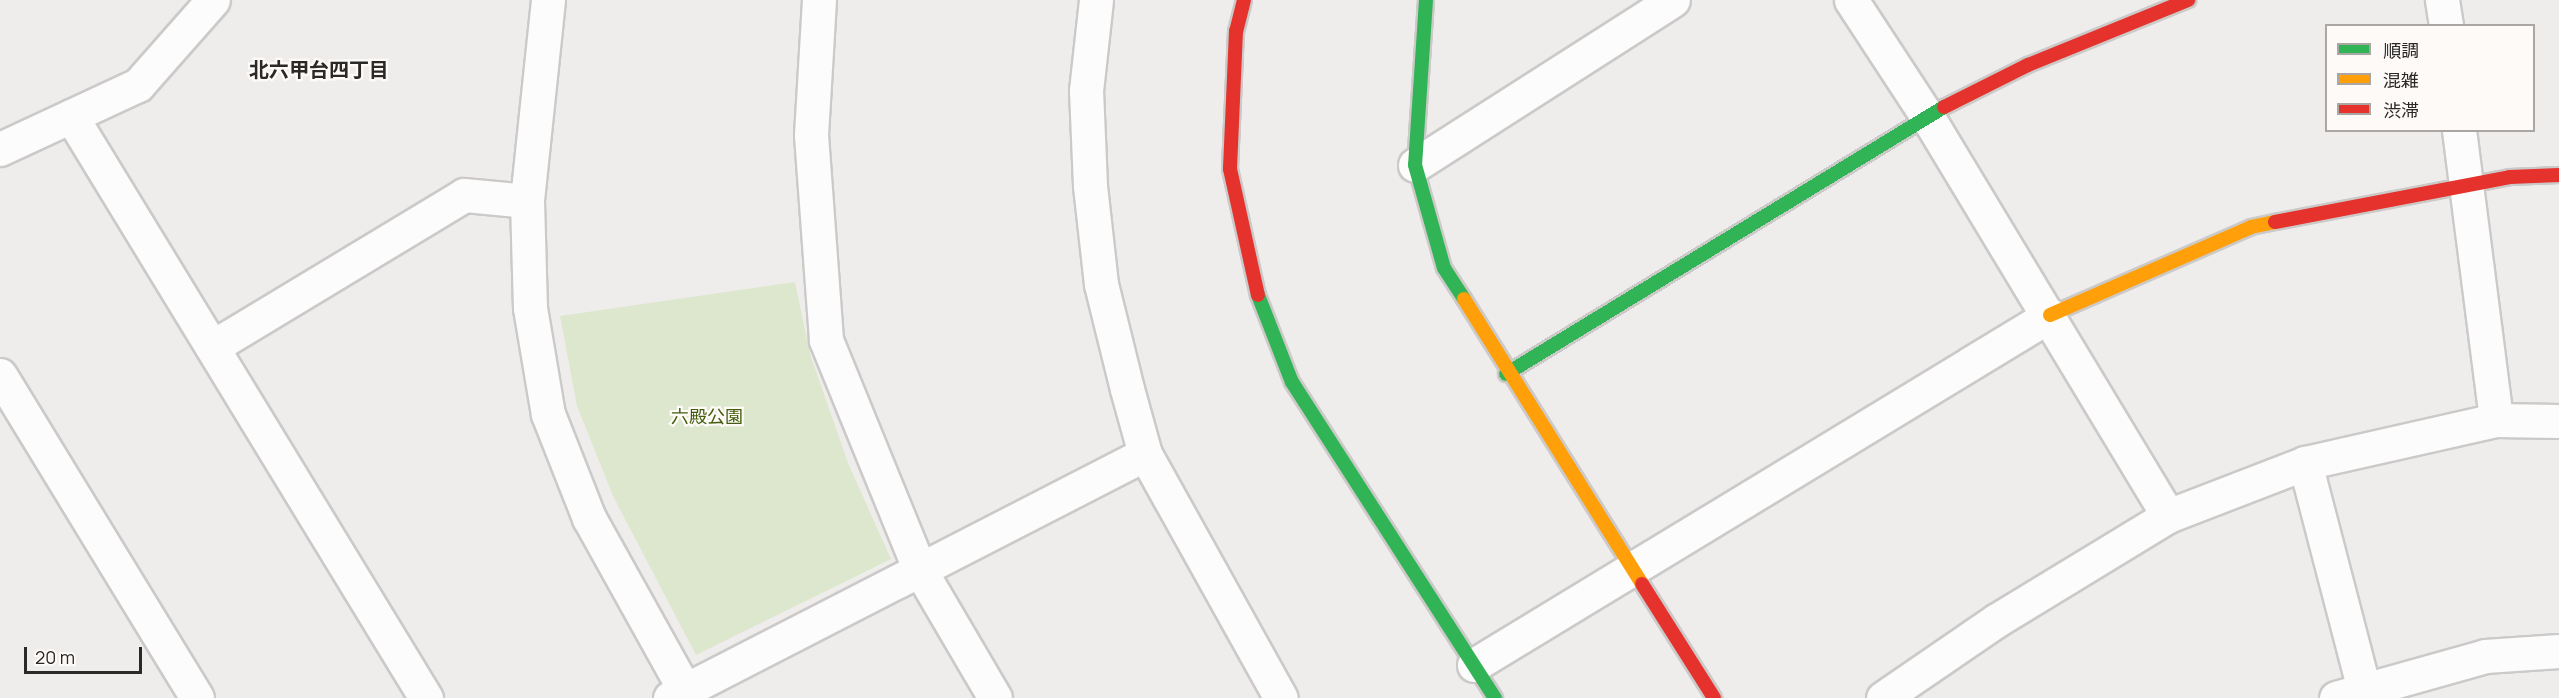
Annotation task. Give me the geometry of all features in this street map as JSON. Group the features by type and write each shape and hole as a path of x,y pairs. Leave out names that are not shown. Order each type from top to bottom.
{"street":[{"path":"0,150 138,85 213,0"},
{"path":"548,0 527,201 530,308 548,414 589,518 681,696 1145,454"},
{"path":"819,0 811,135 826,340 920,570 995,698"},
{"path":"1096,0 1086,90 1090,186 1101,284 1145,454 1281,698"},
{"path":"1244,0 1236,31 1230,169 1253,281 1292,382 1495,698"},
{"path":"1426,0 1415,165 1444,268 1506,374 1714,698"},
{"path":"1415,165 1673,0"},
{"path":"1851,0 1927,116 2050,315 2168,516"},
{"path":"1506,374 1927,116 2028,65 2188,0"},
{"path":"2442,0 2446,24"},
{"path":"71,116 214,346 426,698"},
{"path":"2459,132 2496,420"},
{"path":"1474,665 1633,573 2050,315 2251,227 2466,185 2559,175"},
{"path":"214,346 464,195 527,201"},
{"path":"0,375 197,698"},
{"path":"1883,698 1997,620 2168,516 2305,463 2496,420 2559,421"},
{"path":"2305,463 2355,694 2485,656 2559,651"}],"green space":[{"name":"六殿公園","path":"795,282 810,354 848,463 891,559 696,655 613,496 577,406 560,316"}],"traffic: fast":[{"path":"1426,0 1415,165 1444,268 1464,299"},
{"path":"1506,374 1944,107"},
{"path":"1258,295 1292,382 1495,698"}],"traffic: slow":[{"path":"2050,315 2251,227 2275,222"},
{"path":"1464,299 1642,584"}],"traffic: jam":[{"path":"1244,0 1236,31 1230,169 1258,295"},
{"path":"1944,107 2028,65 2188,0"},
{"path":"2275,222 2510,177 2559,175"},
{"path":"1642,584 1714,698"}],"district":[{"name":"北六甲台四丁目","path":"319,69"}]}
